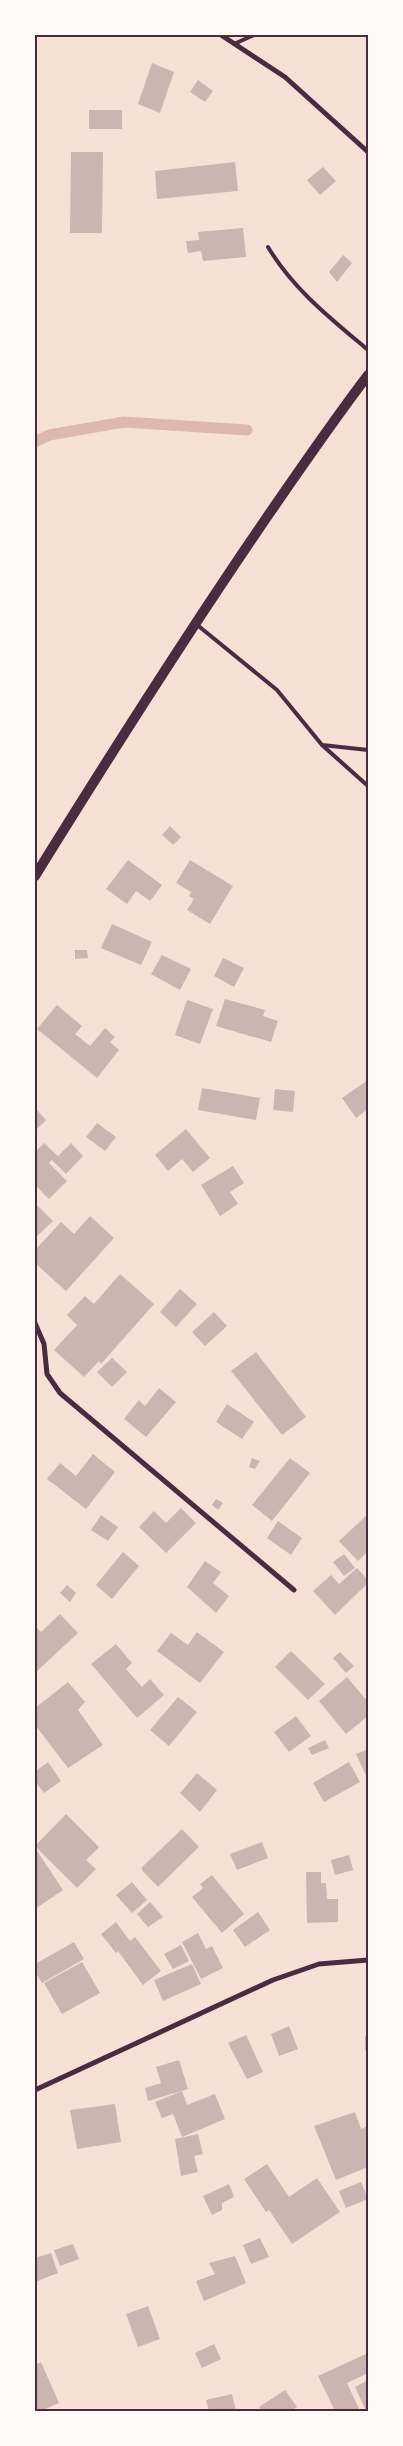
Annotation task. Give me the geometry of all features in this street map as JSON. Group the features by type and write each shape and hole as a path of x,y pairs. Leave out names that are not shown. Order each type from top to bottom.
{"main road":[{"path":"35,876 194,622 340,411 368,375"}],"street":[{"path":"221,35 285,77 368,152"},
{"path":"35,1323 44,1344 47,1374 60,1393 294,1590"},
{"path":"35,2090 273,1980 319,1964 368,1960"}],"lane":[{"path":"234,44 255,35"},
{"path":"268,247 278,264 299,289 368,350"},
{"path":"194,622 277,690 322,745 368,786"},
{"path":"322,745 368,750"}],"building":[{"path":"152,63 174,72 160,113 138,104"},
{"path":"198,80 213,91 205,102 190,92"},
{"path":"89,110 122,110 122,129 89,129"},
{"path":"71,152 103,152 102,233 70,233"},
{"path":"235,162 238,191 157,199 155,171"},
{"path":"323,167 336,181 320,195 307,180"},
{"path":"243,228 246,257 203,261 201,251 188,253 186,241 199,240 198,232"},
{"path":"343,255 352,263 337,282 329,272"},
{"path":"170,826 181,837 173,845 162,835"},
{"path":"128,860 162,885 150,901 136,891 127,904 106,889"},
{"path":"190,860 233,886 210,924 187,910 194,899 189,896 191,892 176,883"},
{"path":"112,924 152,942 141,965 101,948"},
{"path":"75,950 87,950 88,958 75,959"},
{"path":"162,955 191,969 180,990 151,974"},
{"path":"223,958 244,968 234,987 214,976"},
{"path":"225,999 265,1010 263,1016 278,1021 271,1042 216,1026"},
{"path":"187,1000 213,1009 200,1044 175,1035"},
{"path":"57,1005 82,1026 75,1034 90,1046 105,1028 115,1037 110,1042 119,1050 97,1078 37,1029"},
{"path":"368,1080 368,1109 356,1118 342,1098"},
{"path":"202,1088 260,1098 256,1120 198,1110"},
{"path":"275,1089 295,1091 293,1112 273,1110"},
{"path":"37,1110 46,1120 35,1131 35,1112"},
{"path":"97,1123 116,1137 105,1151 86,1137"},
{"path":"186,1129 210,1158 193,1172 182,1159 168,1171 155,1155"},
{"path":"44,1143 58,1156 71,1143 83,1156 66,1174 52,1160 49,1163 67,1181 49,1199 35,1185 35,1152"},
{"path":"233,1166 244,1183 230,1192 238,1204 220,1216 201,1185"},
{"path":"35,1203 53,1221 35,1238"},
{"path":"90,1216 114,1238 66,1291 35,1263 35,1250 61,1222 74,1234"},
{"path":"120,1274 154,1304 101,1364 99,1361 84,1377 54,1350 77,1325 67,1315 85,1296 94,1304"},
{"path":"180,1289 197,1304 176,1327 160,1312"},
{"path":"214,1312 227,1326 205,1346 192,1332"},
{"path":"256,1352 306,1417 282,1435 231,1371"},
{"path":"112,1358 127,1372 112,1387 97,1372"},
{"path":"159,1388 176,1402 146,1437 124,1419 139,1400 145,1406"},
{"path":"227,1404 254,1422 242,1439 216,1422"},
{"path":"93,1454 115,1472 86,1509 47,1479 60,1463 76,1476"},
{"path":"252,1458 260,1461 255,1469 249,1467"},
{"path":"290,1458 310,1473 272,1521 252,1505"},
{"path":"216,1499 223,1503 218,1510 212,1505"},
{"path":"181,1508 196,1523 166,1553 139,1527 154,1511 166,1523"},
{"path":"101,1515 118,1527 108,1541 91,1530"},
{"path":"366,1516 368,1551 358,1561 339,1541"},
{"path":"278,1521 302,1538 291,1555 267,1538"},
{"path":"123,1552 139,1566 112,1599 96,1585"},
{"path":"344,1554 355,1568 344,1576 333,1562"},
{"path":"205,1561 221,1572 213,1583 229,1596 216,1613 187,1587"},
{"path":"357,1568 368,1580 368,1583 335,1615 313,1591 331,1575 339,1584"},
{"path":"67,1585 76,1593 70,1602 60,1593"},
{"path":"60,1614 78,1633 35,1673 35,1630 37,1628 41,1632"},
{"path":"197,1632 224,1652 200,1683 157,1651 171,1633 188,1645"},
{"path":"116,1644 132,1663 126,1669 142,1687 150,1679 164,1695 137,1718 91,1664"},
{"path":"291,1651 325,1684 308,1700 275,1667"},
{"path":"340,1652 354,1666 346,1673 333,1658"},
{"path":"347,1677 368,1702 368,1716 346,1734 319,1701"},
{"path":"68,1682 85,1702 78,1710 103,1745 68,1768 35,1725 35,1708"},
{"path":"178,1697 197,1712 169,1746 150,1730"},
{"path":"296,1716 311,1736 289,1752 274,1732"},
{"path":"325,1740 329,1748 312,1755 308,1748"},
{"path":"368,1749 368,1780 356,1754"},
{"path":"48,1762 61,1781 44,1793 35,1781 35,1772"},
{"path":"349,1762 360,1782 324,1802 313,1783"},
{"path":"197,1773 217,1790 200,1812 180,1793"},
{"path":"66,1814 99,1847 86,1860 96,1869 77,1888 35,1846"},
{"path":"182,1829 199,1847 158,1887 142,1870 142,1867"},
{"path":"262,1842 268,1858 237,1870 230,1854"},
{"path":"35,1848 63,1890 35,1909"},
{"path":"349,1855 353,1870 335,1875 331,1860"},
{"path":"306,1872 321,1872 321,1883 326,1883 327,1899 338,1899 338,1922 307,1923"},
{"path":"212,1875 244,1914 222,1933 192,1897 203,1888 200,1884"},
{"path":"132,1882 147,1900 132,1913 116,1895"},
{"path":"150,1902 163,1917 148,1927 137,1914"},
{"path":"258,1912 270,1930 245,1947 233,1930"},
{"path":"116,1922 130,1941 135,1937 161,1971 143,1985 118,1951 116,1953 101,1934"},
{"path":"198,1933 206,1949 212,1946 223,1968 201,1979 182,1942"},
{"path":"74,1942 84,1959 42,1983 35,1971 35,1964"},
{"path":"181,1945 189,1961 173,1969 164,1954"},
{"path":"82,1962 100,1993 62,2014 44,1983"},
{"path":"192,1964 201,1984 163,2001 154,1980"},
{"path":"289,2026 298,2049 279,2056 271,2034"},
{"path":"246,2035 263,2072 247,2079 228,2043"},
{"path":"365,2036 368,2036 368,2050 365,2050"},
{"path":"179,2060 188,2089 148,2101 145,2088 161,2083 156,2067"},
{"path":"182,2091 187,2105 215,2094 225,2119 182,2137 173,2114 162,2118 155,2102"},
{"path":"115,2104 121,2142 77,2149 70,2110"},
{"path":"355,2112 361,2129 368,2126 368,2167 336,2180 314,2126"},
{"path":"198,2134 203,2154 194,2156 198,2172 181,2176 175,2139"},
{"path":"267,2164 289,2197 317,2178 340,2212 292,2244 269,2210 266,2212 244,2179"},
{"path":"361,2182 368,2199 346,2208 339,2191"},
{"path":"229,2184 234,2197 222,2203 222,2210 212,2215 203,2196"},
{"path":"260,2238 269,2257 251,2264 243,2245"},
{"path":"73,2244 79,2259 60,2266 54,2250"},
{"path":"51,2253 58,2273 35,2282 35,2258"},
{"path":"235,2256 246,2283 204,2301 196,2281 215,2274 209,2263"},
{"path":"148,2306 160,2339 138,2347 126,2314"},
{"path":"214,2344 221,2359 202,2368 195,2353"},
{"path":"368,2353 368,2373 347,2383 360,2411 335,2411 318,2376"},
{"path":"41,2362 59,2403 41,2411 35,2411 35,2365"},
{"path":"368,2380 368,2411 366,2411 355,2387"},
{"path":"285,2390 297,2407 291,2411 261,2411 259,2407"},
{"path":"232,2394 236,2411 209,2411 206,2400"}],"waterway":[{"path":"35,442 49,435 124,422 247,430"}]}
